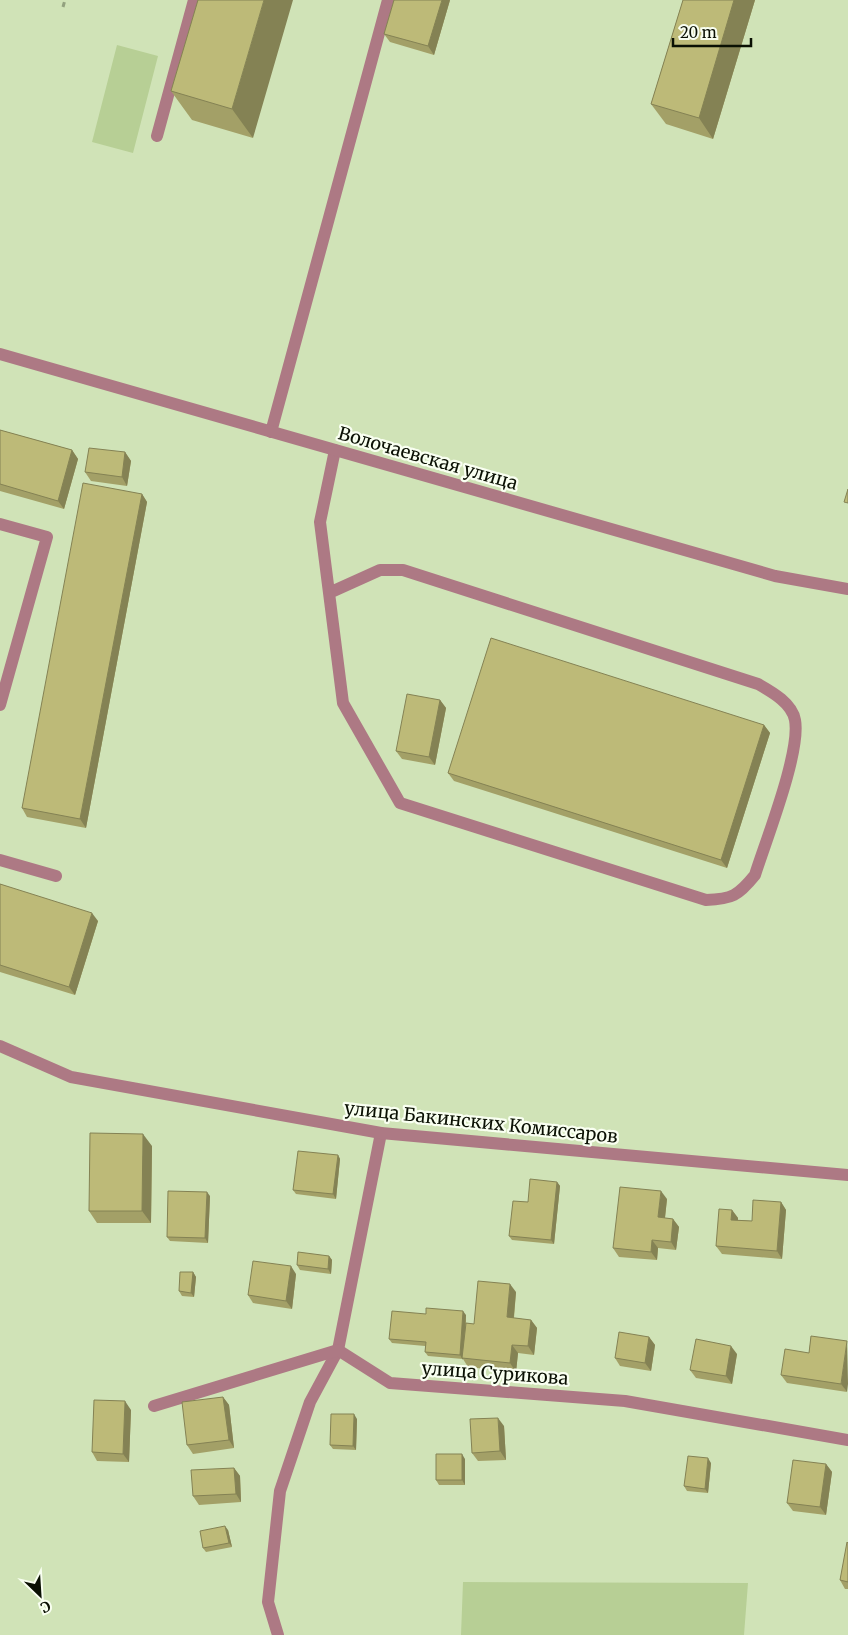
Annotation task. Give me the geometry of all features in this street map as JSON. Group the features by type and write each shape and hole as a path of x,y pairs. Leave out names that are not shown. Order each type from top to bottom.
{"street":[{"path":"157,136 194,0"},
{"path":"271,432 388,0"},
{"name":"Волочаевская улица","path":"0,354 775,576 848,588"},
{"path":"329,593 380,570 403,570 758,684 780,697 795,719 796,745 755,875 742,891 728,899 706,900 400,803 344,703 329,593 320,522 335,450"},
{"path":"0,524 47,537 0,705"},
{"path":"0,860 56,876"},
{"name":"улица Бакинских Комиссаров","path":"0,1046 72,1077 382,1133 848,1175"},
{"path":"278,1635 268,1602 280,1491 310,1402 338,1350 382,1133"},
{"path":"154,1406 338,1350"},
{"name":"улица Сурикова","path":"338,1350 390,1383 625,1400 848,1440"}],"path":[{"path":"63,7 65,0"}],"green space":[{"path":"117,45 158,56 133,153 92,142"},
{"path":"463,1582 748,1583 744,1635 461,1635"}],"building":[{"path":"198,0 264,0 232,109 171,91"},
{"path":"394,0 442,0 428,46 384,34"},
{"path":"683,0 734,0 699,118 651,104"},
{"path":"0,430 72,450 58,501 0,484"},
{"path":"89,448 125,452 122,477 85,472"},
{"path":"83,483 142,494 80,819 22,808"},
{"path":"848,489 848,503 844,502"},
{"path":"491,638 764,725 721,860 448,773"},
{"path":"407,694 440,700 429,757 396,751"},
{"path":"0,884 92,913 69,987 0,965"},
{"path":"90,1133 143,1134 142,1211 89,1211"},
{"path":"298,1151 338,1155 333,1194 293,1190"},
{"path":"530,1179 557,1182 551,1240 509,1236 513,1201 528,1202"},
{"path":"620,1187 661,1191 658,1217 673,1219 671,1242 652,1240 651,1252 613,1248"},
{"path":"168,1191 207,1192 205,1238 167,1237"},
{"path":"753,1200 781,1202 777,1251 716,1246 719,1209 732,1210 731,1220 752,1221"},
{"path":"298,1252 329,1256 328,1269 297,1265"},
{"path":"253,1261 291,1266 286,1301 248,1295"},
{"path":"180,1272 193,1272 191,1293 179,1291"},
{"path":"478,1281 510,1284 507,1317 531,1320 528,1346 512,1345 510,1363 462,1358 466,1323 474,1324"},
{"path":"426,1308 463,1311 460,1355 425,1352 426,1342 389,1339 392,1311 426,1314"},
{"path":"619,1332 649,1337 645,1363 615,1358"},
{"path":"811,1336 847,1341 841,1384 781,1375 785,1349 809,1353"},
{"path":"696,1339 731,1346 726,1376 690,1370"},
{"path":"223,1397 229,1440 187,1445 182,1402"},
{"path":"94,1400 125,1401 123,1454 92,1452"},
{"path":"331,1414 354,1414 353,1446 330,1445"},
{"path":"498,1418 500,1451 472,1453 470,1419"},
{"path":"436,1454 462,1454 462,1480 436,1480"},
{"path":"688,1456 708,1458 705,1489 684,1486"},
{"path":"793,1460 826,1464 820,1507 787,1503"},
{"path":"234,1468 236,1494 193,1496 191,1470"},
{"path":"225,1526 229,1543 203,1548 200,1531"},
{"path":"848,1543 848,1582 840,1580"}]}
